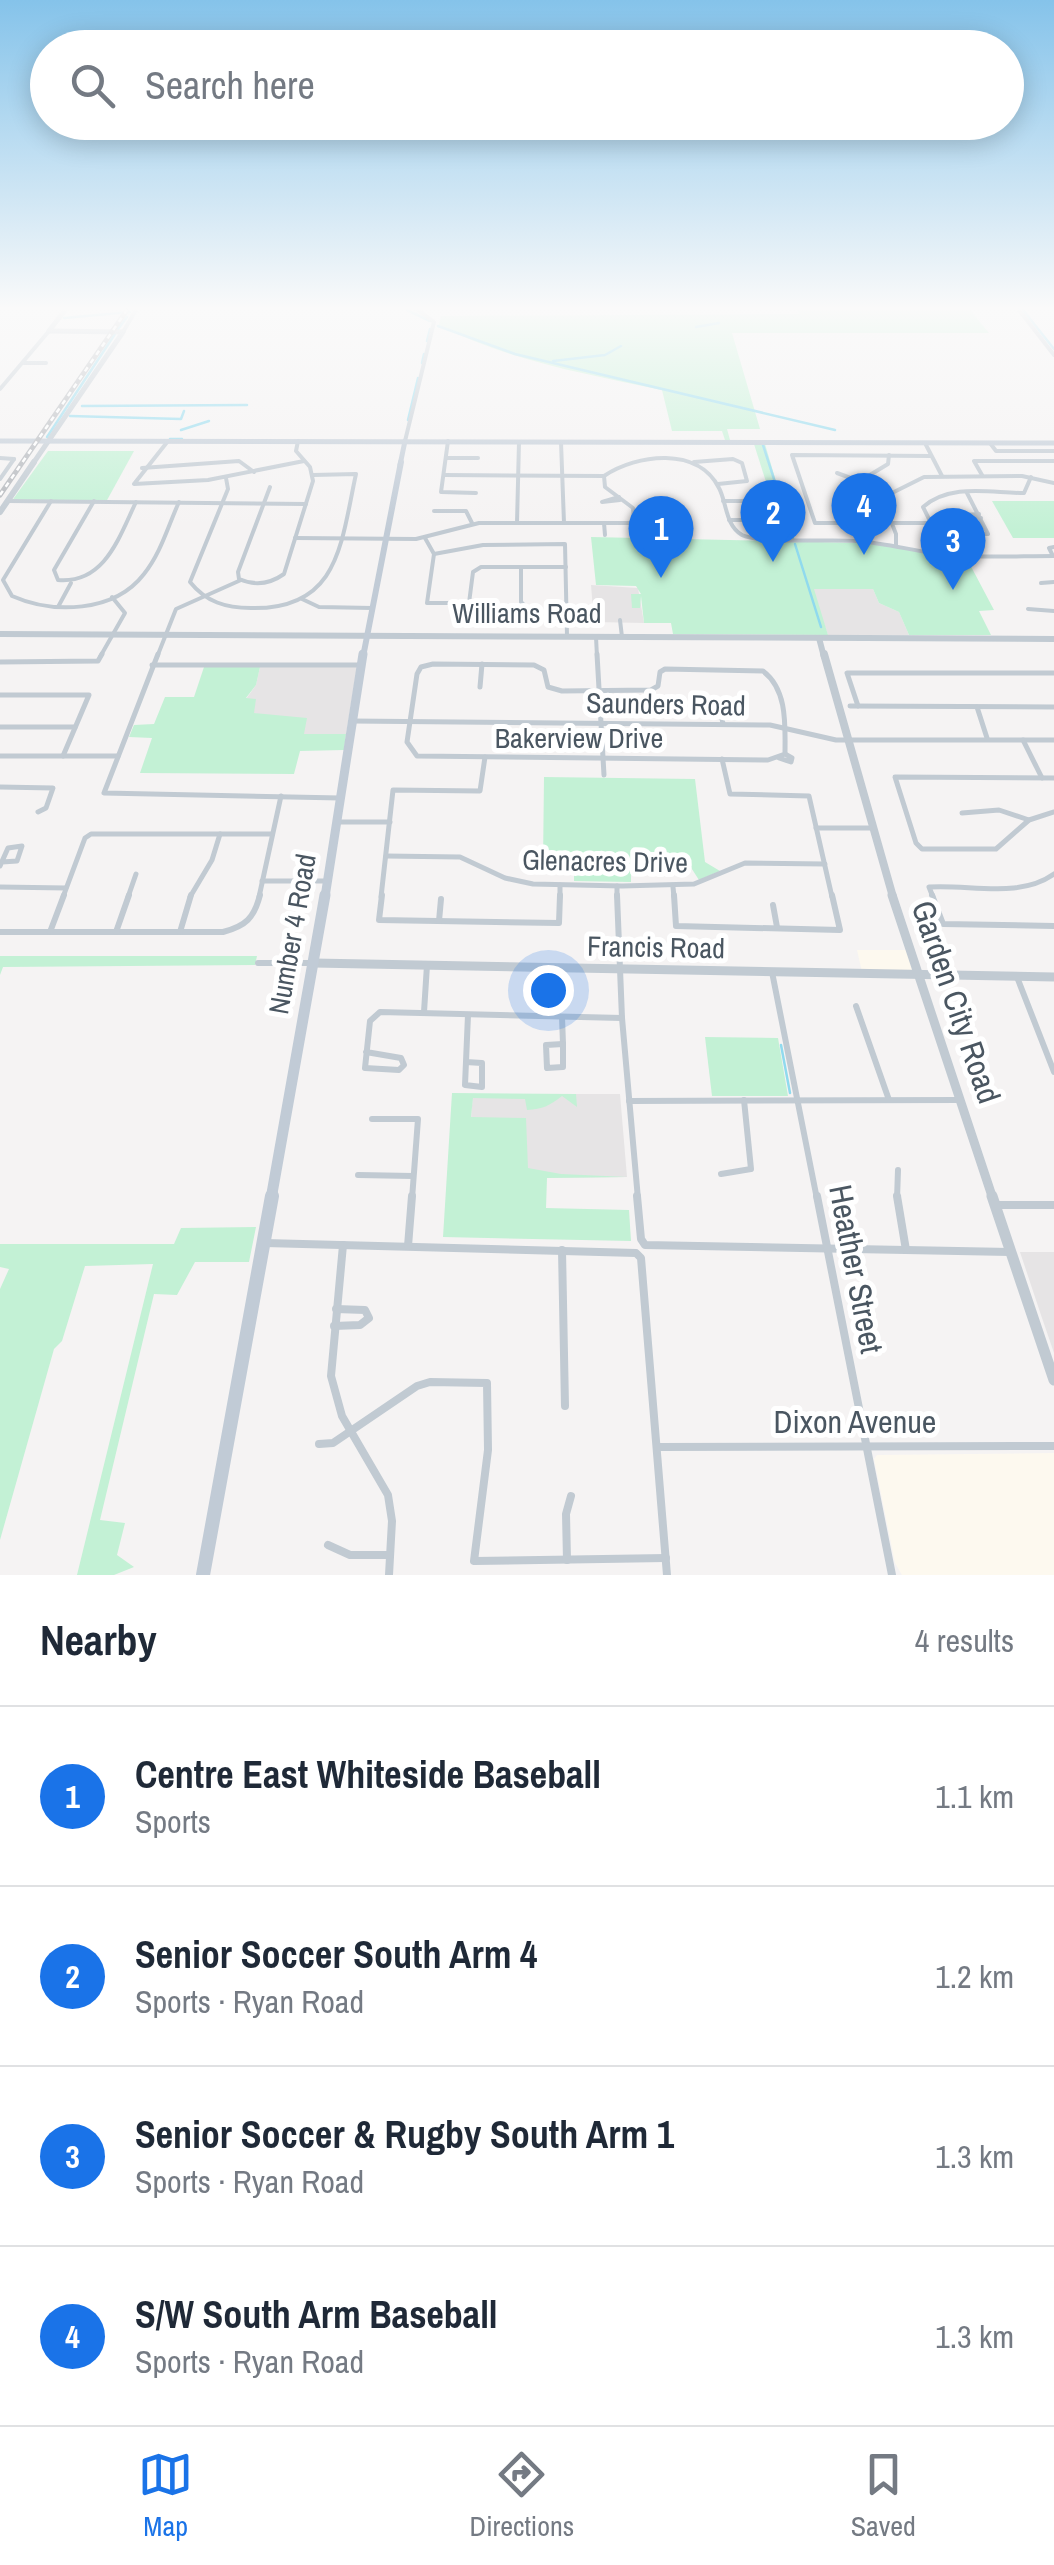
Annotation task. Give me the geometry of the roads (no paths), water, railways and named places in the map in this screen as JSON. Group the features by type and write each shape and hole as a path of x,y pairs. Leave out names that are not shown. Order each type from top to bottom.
{"main road":[{"path":"0,440 1054,445"},
{"name":"Number 4 Road","path":"203,1575 314,963 366,635 405,441"}],"street":[{"path":"0,512 88,384"},
{"name":"Number 4 Road","path":"405,441 419,384"},
{"path":"168,441 161,454 142,468 134,484 226,478 304,461"},
{"path":"298,441 296,451 313,475 282,576 260,584 240,580 178,607 104,794 340,798"},
{"path":"448,441 441,492 476,493"},
{"path":"517,523 519,442"},
{"path":"561,442 564,523"},
{"path":"648,442 652,459"},
{"path":"925,443 942,476"},
{"path":"854,522 843,497 848,487 888,464 890,455"},
{"path":"930,522 815,522 792,456 931,456"},
{"path":"0,458 14,458 0,479"},
{"path":"446,458 478,458"},
{"path":"444,474 604,476 626,462 652,459 693,463 736,460 742,464 748,482 718,484"},
{"path":"983,476 974,460 1054,460"},
{"path":"142,468 239,462 254,472"},
{"path":"693,463 718,484 736,532 752,538 896,546 948,555 1052,555"},
{"path":"837,473 859,481"},
{"path":"226,478 228,485 222,503 191,574 192,586 200,596 245,608 302,599 327,580 356,474 313,475"},
{"path":"295,538 424,537 472,523 630,523 634,520 632,508 604,486 604,476"},
{"path":"967,493 988,531 986,535 936,533 923,508 926,502 944,494 967,493 1029,493 1031,477"},
{"path":"896,546 882,497 916,478 1031,477 1054,483"},
{"path":"240,580 238,572 270,487"},
{"path":"8,501 306,504"},
{"path":"51,501 5,574 5,588 30,604 58,607 112,597 142,578 179,502"},
{"path":"94,501 52,574 58,580 71,582 97,574 136,502"},
{"path":"723,501 750,501"},
{"path":"434,511 470,512 472,523"},
{"path":"729,520 756,520"},
{"path":"604,523 605,535"},
{"path":"630,523 640,536 666,536 665,527"},
{"path":"424,537 434,554 427,603 469,604 476,569 566,567"},
{"path":"434,554 482,545 565,544 567,636"},
{"path":"1053,544 1049,548 1054,564"},
{"path":"521,567 521,602 525,606"},
{"path":"58,607 71,582"},
{"path":"1040,582 1054,582"},
{"path":"0,600 12,596"},
{"path":"0,662 98,661 125,613 112,597"},
{"path":"302,599 320,607 372,608"},
{"path":"1028,610 1054,612"},
{"path":"620,620 622,636"},
{"name":"Williams Road","path":"0,634 1054,639"},
{"path":"596,636 604,776"},
{"name":"Garden City Road","path":"819,638 872,828 1054,1380"},
{"path":"480,687 482,664"},
{"path":"152,665 362,666"},
{"path":"410,722 421,667 538,666 544,670 550,688 599,691"},
{"name":"Bakerview Drive","path":"410,722 408,747 414,755 722,759 782,756 784,727 776,682 760,670 665,669 660,672 658,686 651,690 599,691"},
{"path":"858,706 847,672 1054,673"},
{"path":"0,694 89,694 62,756"},
{"path":"719,700 724,724"},
{"path":"850,706 1054,707"},
{"path":"977,706 991,739"},
{"name":"Saunders Road","path":"352,721 724,724 784,727 821,738 848,740 1054,740"},
{"path":"0,727 74,727"},
{"path":"1024,740 1042,778"},
{"path":"0,756 118,756"},
{"path":"485,757 482,790 393,790 378,920 560,923 560,885"},
{"path":"673,886 676,926 840,930 808,796 730,793 722,759"},
{"path":"1054,778 895,777 919,848 996,849 1029,820 1054,812"},
{"path":"0,787 52,788 46,808 38,812"},
{"path":"0,932 224,932 244,926 254,916 281,796"},
{"path":"962,813 995,810 1029,820"},
{"path":"336,822 390,822"},
{"path":"816,828 872,828"},
{"path":"180,932 190,893 212,860 220,833"},
{"path":"50,932 90,834 272,834"},
{"name":"Glenacres Drive","path":"386,856 460,857 512,880 560,885 673,886 707,881 745,864 825,864"},
{"path":"116,932 136,874"},
{"path":"1053,876 1025,886 929,888 943,924 1054,926"},
{"path":"262,881 327,881"},
{"path":"617,886 622,1018 641,1239 645,1246 1010,1252"},
{"path":"0,887 66,888"},
{"path":"439,921 441,899"},
{"path":"773,905 777,928"},
{"name":"Francis Road","path":"258,963 1054,977"},
{"path":"424,1014 427,965"},
{"name":"Heather Street","path":"772,972 892,1575"},
{"path":"1017,977 1054,1072"},
{"path":"856,1006 889,1100"},
{"path":"366,1052 401,1058 404,1065 400,1070 366,1068 366,1052 374,1015 622,1018"},
{"path":"466,1062 482,1063 482,1087 466,1087 466,1062 468,1015"},
{"path":"562,1017 563,1044 563,1068 546,1067 546,1045 563,1044"},
{"path":"721,1174 751,1169 754,1162 744,1100"},
{"path":"629,1101 960,1100"},
{"path":"372,1118 418,1119 408,1246"},
{"path":"898,1170 896,1210 906,1250"},
{"path":"358,1175 412,1176"},
{"path":"995,1205 1054,1205"},
{"path":"264,1243 629,1250 641,1258 667,1575"},
{"path":"343,1245 331,1376 350,1432 388,1495 389,1575"},
{"path":"562,1250 565,1406"},
{"path":"334,1326 360,1326 369,1315 365,1310 335,1309"},
{"path":"319,1444 333,1443 422,1384 487,1383 485,1502 478,1522 474,1561 666,1558"},
{"name":"Dixon Avenue","path":"656,1447 1054,1446"},
{"path":"567,1560 566,1514 571,1496"},
{"path":"328,1545 350,1554 390,1555"}],"waterway":[{"path":"47,437 82,384"},
{"path":"408,420 417,384"},
{"path":"639,384 835,430"},
{"path":"82,406 247,405"},
{"path":"70,416 181,419 184,411"},
{"path":"181,430 209,421"},
{"path":"170,439 182,439"},
{"path":"763,445 793,538"},
{"path":"795,544 821,627"},
{"path":"781,1045 790,1093"}],"railway":[{"path":"0,495 77,384"}],"place":[{"name":"S/W South Arm Baseball","path":"864,555"},
{"name":"Senior Soccer South Arm 4","path":"773,562"},
{"name":"Centre East Whiteside Baseball","path":"661,578"},
{"name":"Senior Soccer & Rugby South Arm 1","path":"953,590"}]}
